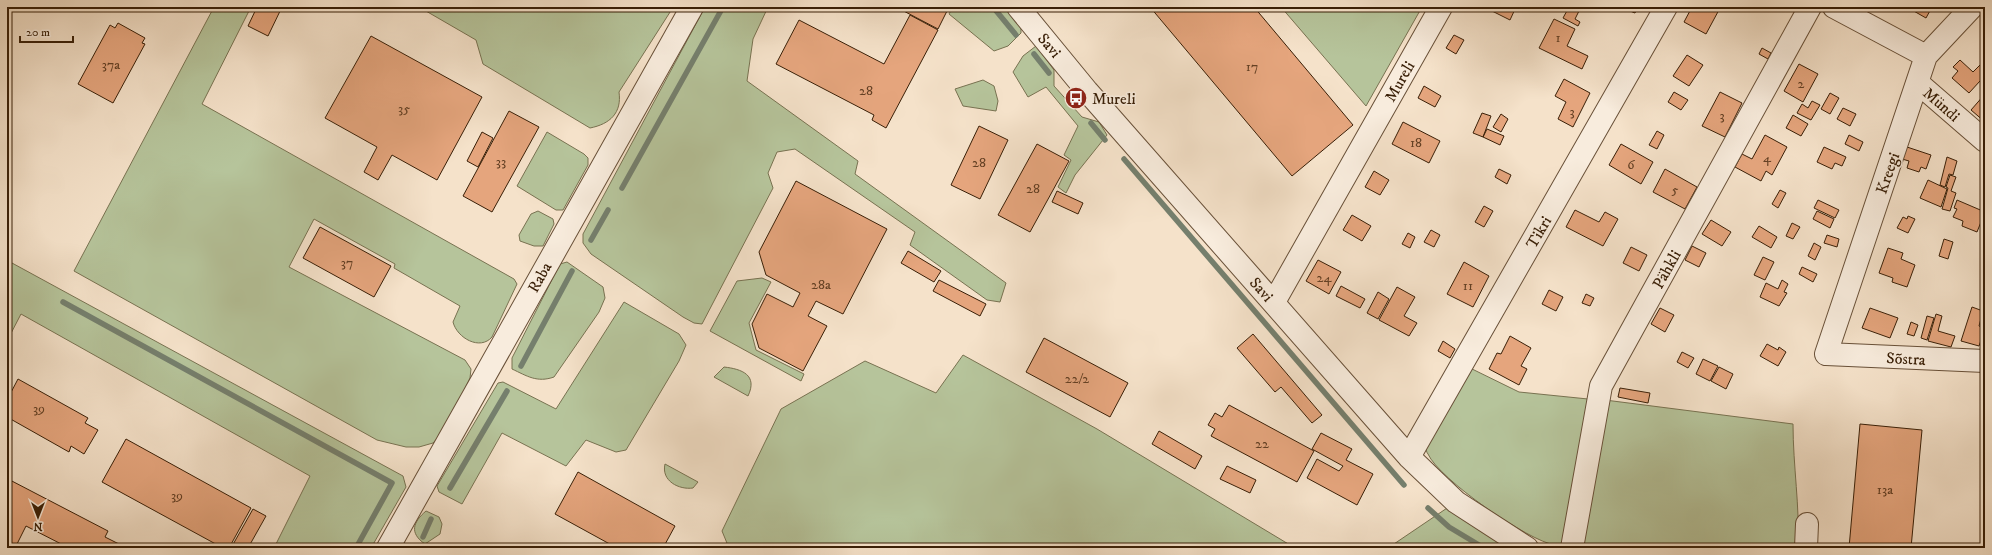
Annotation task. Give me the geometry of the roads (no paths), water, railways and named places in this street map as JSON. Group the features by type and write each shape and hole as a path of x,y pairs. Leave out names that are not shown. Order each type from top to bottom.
{"street":[{"name":"Raba","path":"388,548 692,7"},
{"name":"Savi","path":"1018,7 1087,91 1409,457 1456,502 1528,548"},
{"name":"Mureli","path":"1274,302 1441,7"},
{"name":"Tikri","path":"1409,457 1666,7"},
{"name":"Pähkli","path":"1572,548 1601,386 1810,7"},
{"path":"1834,7 1926,56"},
{"name":"Kreegi","path":"1826,354 1926,56 1972,7"},
{"name":"Mündi","path":"1918,83 1985,141"},
{"name":"Sõstra","path":"1826,354 1985,361"},
{"path":"1806,548 1807,524"}],"waterway":[{"path":"622,188 723,7"},
{"path":"993,7 1016,35"},
{"path":"1034,54 1049,73"},
{"path":"1091,123 1105,140"},
{"path":"1124,159 1404,485"},
{"path":"591,240 608,210"},
{"path":"521,366 572,271"},
{"path":"63,302 392,483 356,548"},
{"path":"450,488 507,391"},
{"path":"1428,508 1449,527 1484,548"},
{"path":"423,537 431,519"}],"place":[{"name":"Mureli","path":"1076,98"}]}
